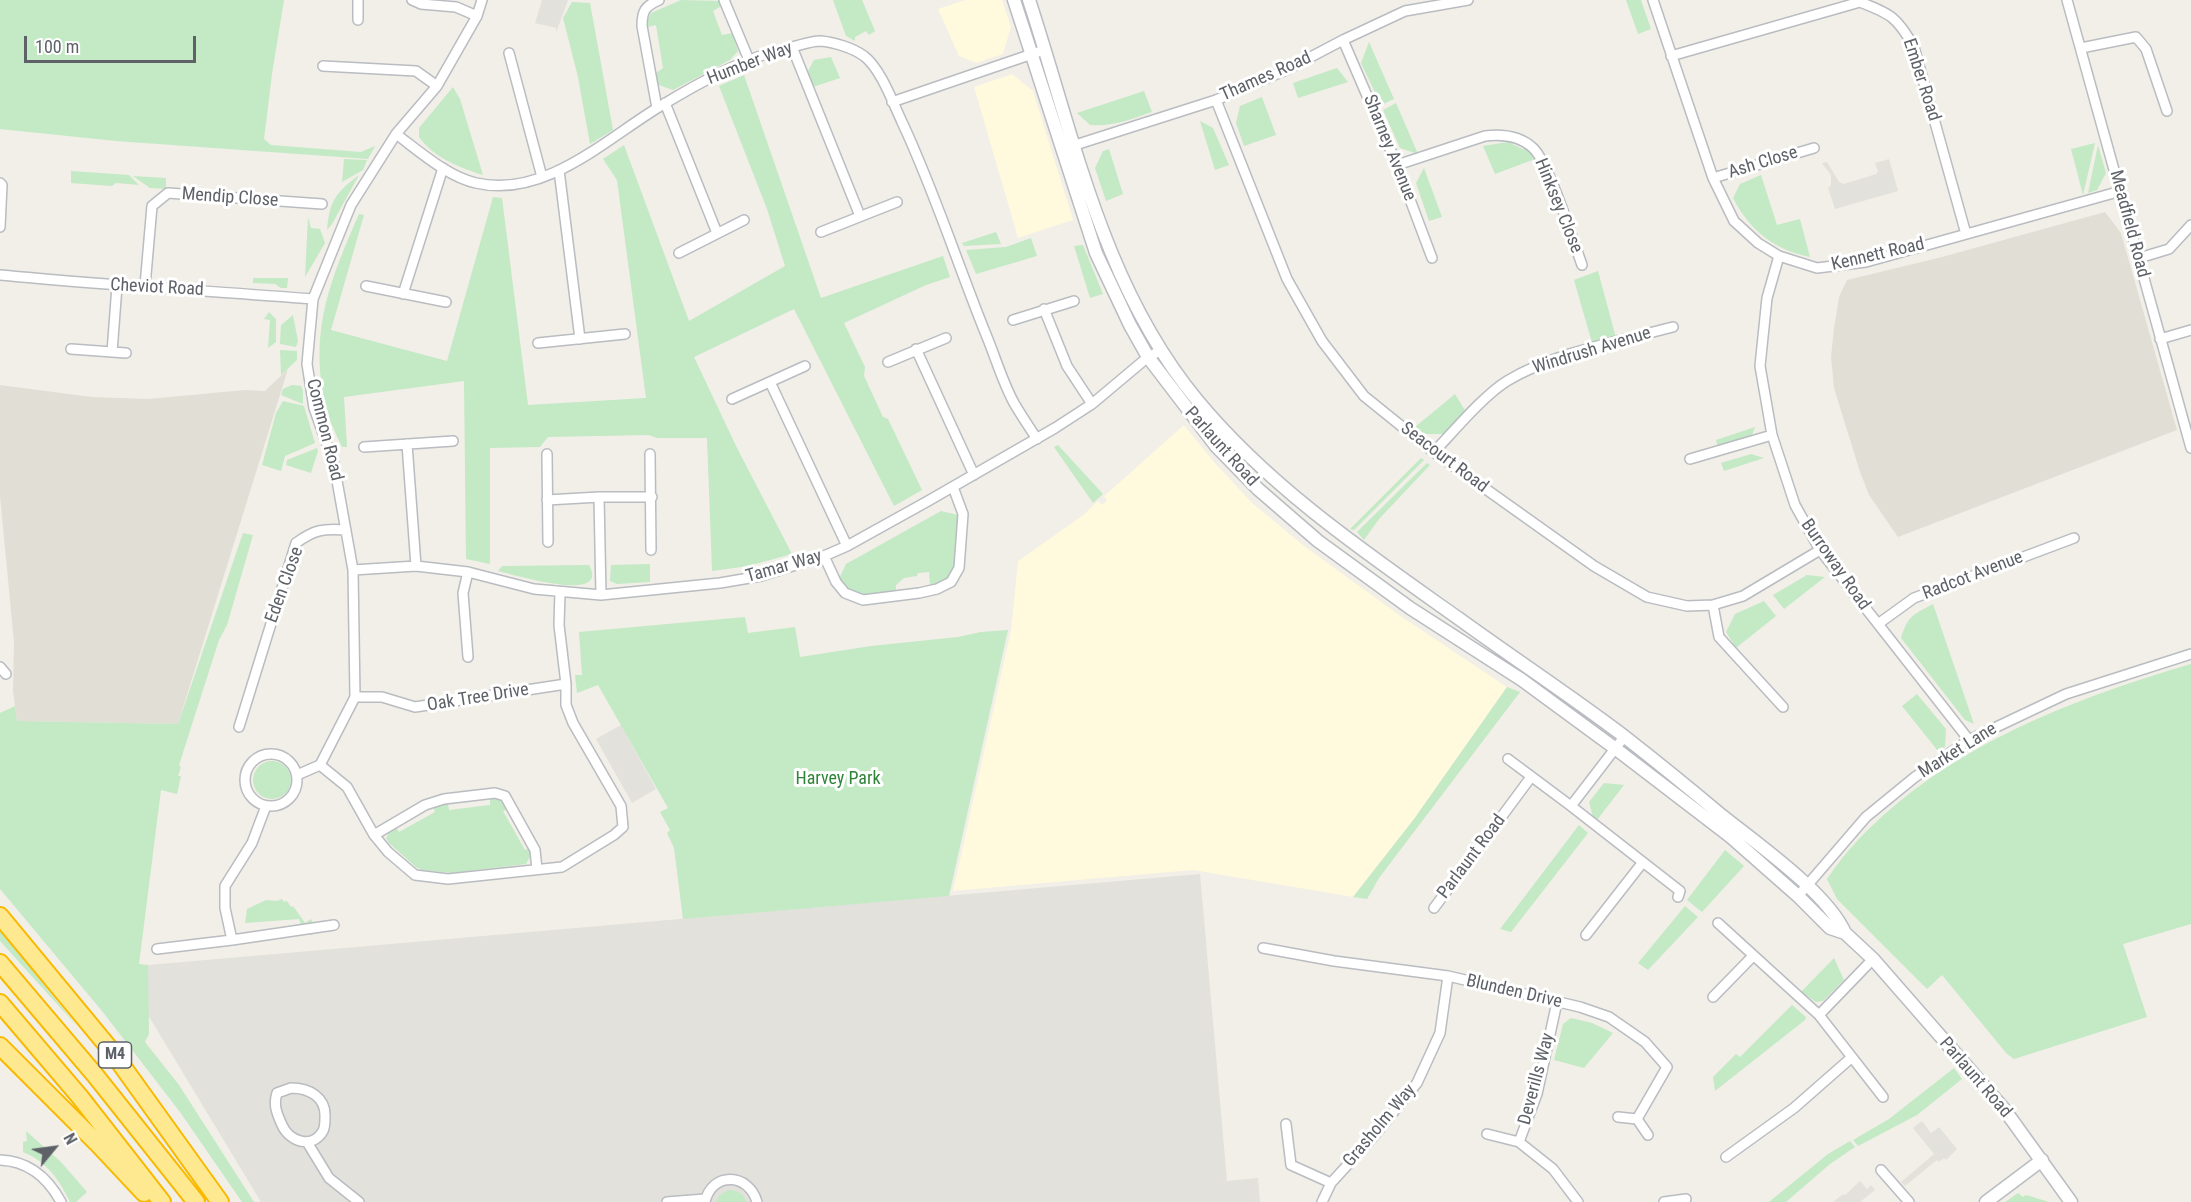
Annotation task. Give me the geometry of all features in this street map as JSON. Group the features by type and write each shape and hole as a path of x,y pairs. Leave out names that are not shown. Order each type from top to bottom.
{"highway":[{"name":"M4","path":"0,916 124,1067 220,1202"},
{"name":"M4","path":"0,963 95,1075 196,1202"},
{"path":"0,1002 80,1097 162,1202"},
{"path":"0,1046 153,1202"}],"street":[{"path":"358,0 358,20"},
{"path":"412,0 421,4 456,7 477,16"},
{"name":"Common Road","path":"320,765 355,697 353,570 334,464 314,408 307,364 313,299 351,205 396,134 437,86 477,16 482,0"},
{"path":"659,0 648,5 642,14 642,26 661,105 717,233"},
{"path":"724,0 749,60"},
{"name":"Parlaunt Road","path":"1014,0 1096,253 1148,357 1216,446 1258,489 1318,541 1410,608 1522,680 1616,749 1731,837 1798,896 1830,928 1845,933"},
{"name":"Parlaunt Road","path":"1029,0 1074,146 1113,260 1160,351 1197,400 1227,434 1263,468 1345,537 1624,737 1807,886 1838,918 1845,933 1873,959 2004,1109 2071,1202"},
{"name":"Thames Road","path":"1061,149 1216,100 1286,70 1406,11 1468,0"},
{"name":"Kennett Road","path":"1653,0 1713,178 1734,221 1758,243 1779,256 1817,268 1866,262 2121,191"},
{"name":"Meadfield Road","path":"2067,0 2160,339 2189,433 2191,448"},
{"name":"Ember Road","path":"1671,56 1860,2 1887,12 1904,29 1914,47 1966,234"},
{"path":"2081,48 2136,37 2146,50 2167,111"},
{"name":"Sharney Avenue","path":"1343,40 1397,165 1432,258"},
{"name":"Humber Way","path":"396,134 443,168 475,183 508,186 559,170 596,149 661,105 709,78 749,60 775,51 819,41 844,46 865,57 876,70 892,102 923,166 1014,402 1037,439"},
{"path":"792,47 860,216"},
{"path":"892,102 1045,50"},
{"path":"509,54 542,177"},
{"path":"323,66 416,71 437,86"},
{"name":"Seacourt Road","path":"1216,100 1287,279 1322,341 1364,396 1434,452 1594,566 1647,597 1687,606 1713,605 1743,596 1820,550"},
{"name":"Hinksey Close","path":"1397,165 1485,136 1519,138 1534,149 1545,165 1582,265"},
{"name":"Ash Close","path":"1713,178 1814,148"},
{"path":"404,294 443,168"},
{"path":"559,170 580,339"},
{"path":"0,183 2,185 0,227"},
{"name":"Mendip Close","path":"145,286 152,206 168,193 322,204"},
{"path":"821,232 897,202"},
{"path":"679,253 744,220"},
{"path":"2139,258 2169,249 2191,225"},
{"name":"Burroway Road","path":"1779,256 1767,298 1760,366 1772,435 1795,505 1820,550 1969,740"},
{"name":"Cheviot Road","path":"0,275 117,286 145,286 313,299"},
{"path":"112,352 117,286"},
{"path":"366,286 446,302"},
{"path":"1013,320 1074,301"},
{"path":"1044,309 1067,366 1092,404"},
{"name":"Windrush Avenue","path":"1434,452 1468,415 1505,382 1545,362 1673,327"},
{"path":"2160,339 2191,330"},
{"path":"538,344 625,334"},
{"path":"888,362 946,338"},
{"path":"71,349 126,353"},
{"path":"916,349 974,475"},
{"name":"Tamar Way","path":"353,570 416,566 468,572 534,589 601,595 720,583 761,576 824,556 847,546 953,487 1037,439 1092,404 1148,357 1160,351"},
{"path":"732,399 805,366"},
{"path":"770,382 847,546"},
{"path":"1690,459 1772,435"},
{"path":"364,447 453,441"},
{"path":"407,444 416,566"},
{"path":"547,454 548,542"},
{"path":"650,454 651,550"},
{"path":"824,556 836,582 845,593 863,600 919,593 951,582 959,568 963,514 953,487"},
{"path":"599,497 601,595"},
{"path":"547,500 652,497"},
{"name":"Eden Close","path":"239,727 296,543 313,531 331,528 346,530"},
{"name":"Radcot Avenue","path":"1878,624 1914,598 2074,538"},
{"path":"468,572 463,593 468,657"},
{"path":"297,775 320,765 347,787 374,835 388,852 415,875 448,879 562,867 614,835 623,827 621,806 573,723 566,705 566,684 559,625 561,592"},
{"path":"1713,605 1719,637 1783,707"},
{"name":"Market Lane","path":"1798,896 1866,818 1915,777 1969,740 2066,694 2191,654"},
{"name":"Oak Tree Drive","path":"355,697 382,697 414,707 566,684"},
{"path":"1571,806 1624,737"},
{"path":"263,756 280,756 288,760 297,775 295,792 283,804 266,806 258,803 247,790 246,773 250,766 263,756"},
{"path":"1508,759 1680,891 1678,897"},
{"name":"Parlaunt Road","path":"1434,908 1531,777"},
{"path":"374,835 424,805 444,799 495,793 505,796 535,850 537,869"},
{"path":"232,940 225,908 225,886 252,843 266,806"},
{"path":"1586,935 1643,862"},
{"path":"1718,923 1819,1015 1851,1059 1883,1097"},
{"path":"157,949 334,925"},
{"name":"Blunden Drive","path":"1263,948 1334,962 1448,976 1580,1007 1609,1017 1645,1042 1667,1067 1637,1119"},
{"path":"1713,997 1753,956"},
{"path":"1819,1015 1873,959"},
{"name":"Grasholm Way","path":"1322,1202 1331,1183 1374,1136 1417,1083 1440,1033 1448,976"},
{"name":"Deverills Way","path":"1557,1002 1537,1094 1519,1142 1553,1169 1578,1202"},
{"path":"1726,1156 1794,1108 1851,1059"},
{"path":"307,1142 319,1136 324,1129 323,1102 317,1095 300,1088 291,1088 277,1093 274,1100 284,1130 295,1140 307,1142 329,1178 359,1202"},
{"path":"1618,1117 1637,1119 1648,1135"},
{"path":"1286,1124 1291,1165 1331,1183"},
{"path":"1487,1134 1519,1142"},
{"path":"0,1160 14,1160 44,1176 61,1202"},
{"path":"1986,1202 2042,1160"},
{"path":"1881,1170 1909,1202"},
{"path":"667,1202 705,1201 715,1185 732,1179 748,1185 754,1192 757,1202"},
{"path":"1665,1202 1686,1199"}],"shaded area":[{"path":"542,0 568,0 556,33 556,28 535,23"},
{"path":"965,0 1002,0 1011,27 1003,54 976,63 959,56 938,9"},
{"path":"1012,74 1033,91 1073,220 1018,238 974,87"},
{"path":"1889,159 1898,191 1835,209 1828,188 1831,185 1831,175 1822,163 1827,162 1839,182 1844,184 1876,174 1878,171 1875,163"},
{"path":"2105,212 2121,233 2177,430 1898,537 1869,495 1834,388 1831,357 1834,328 1839,297 1847,280 1942,257"},
{"path":"288,369 178,724 17,721 13,691 14,643 0,496 0,385 92,397 148,399 245,390 265,391"},
{"path":"1184,425 1251,502 1304,546 1402,617 1507,687 1414,819 1353,897 1193,870 953,891 1011,630 1018,561 1082,516 1098,501 1102,505 1107,501 1104,496"},
{"path":"621,725 656,789 632,803 596,739"},
{"path":"1200,874 1227,1181 1258,1178 1260,1202 261,1202 148,1015 148,965"},
{"path":"1922,1121 1931,1133 1939,1127 1957,1149 1946,1160 1944,1158 1939,1162 1937,1160 1905,1186 1901,1182 1934,1154 1913,1128"},
{"path":"1860,1181 1867,1189 1871,1185 1875,1190 1860,1202 1833,1202 1843,1194 1845,1195"}],"green space":[{"path":"0,0 284,0 264,139 271,145 361,152 375,146 368,159 116,141 0,129"},
{"path":"681,0 719,1 721,6 713,11 722,35 732,33 738,51 730,60 673,90 656,84 656,73 663,68 656,25 648,27 647,22 651,13"},
{"path":"833,0 862,0 875,31 869,35 866,31 855,37 855,41 846,36"},
{"path":"1626,0 1641,0 1651,29 1638,34"},
{"path":"572,2 590,3 613,130 590,144 578,77 563,18"},
{"path":"1369,42 1394,99 1381,105 1361,63"},
{"path":"831,57 840,78 813,87 808,71 814,60"},
{"path":"1337,68 1348,82 1298,98 1293,83"},
{"path":"744,75 821,298 943,256 950,277 926,285 844,323 865,367 864,376 883,417 888,419 922,490 894,506 794,309 694,357 737,448 792,554 748,566 712,571 707,438 657,438 649,435 548,437 540,447 490,448 490,564 466,559 464,381 344,397 347,447 342,447 327,412 320,373 322,326 332,282 359,214 364,215 331,330 447,361 493,197 502,198 528,405 646,398 617,180 603,159 624,145 689,321 785,266 767,209 719,86"},
{"path":"453,87 460,99 483,175 439,156 419,137 419,128"},
{"path":"1144,91 1152,112 1137,117 1114,124 1090,125 1077,113"},
{"path":"1262,97 1276,135 1244,146 1236,123 1240,106"},
{"path":"1396,103 1418,154 1400,148 1383,110"},
{"path":"1200,121 1213,128 1229,165 1215,170"},
{"path":"1508,142 1529,152 1535,159 1495,174 1483,146"},
{"path":"2095,143 2083,195 2071,149"},
{"path":"2098,145 2106,173 2097,190 2088,193"},
{"path":"1109,149 1123,194 1106,201 1095,168 1103,151"},
{"path":"344,159 367,160 363,170 342,182"},
{"path":"1424,168 1442,217 1429,221 1416,183"},
{"path":"71,171 129,175 139,185 71,183"},
{"path":"359,175 327,230 332,204 340,192"},
{"path":"1761,175 1777,225 1800,219 1810,257 1775,244 1756,229 1740,210 1733,198 1740,184"},
{"path":"133,176 166,178 166,189 150,188"},
{"path":"308,217 311,228 320,229 325,243 305,277"},
{"path":"996,232 1001,244 964,246 962,243"},
{"path":"1031,238 1037,256 976,274 966,250 1006,247"},
{"path":"1083,245 1103,294 1090,298 1074,246"},
{"path":"1598,271 1616,338 1593,346 1574,280"},
{"path":"253,278 288,278 287,288 281,288 275,284 253,283"},
{"path":"269,312 276,319 276,342 268,348 270,320 264,319"},
{"path":"293,315 298,341 296,347 280,344 281,325"},
{"path":"280,350 297,351 297,360 281,375"},
{"path":"292,385 301,386 303,404 281,395 283,389"},
{"path":"1455,394 1466,412 1444,434 1425,434 1415,427"},
{"path":"283,401 304,406 315,443 285,456 281,471 262,465 276,413"},
{"path":"1755,427 1751,438 1718,448 1716,440"},
{"path":"1058,445 1103,494 1093,503 1054,447"},
{"path":"317,448 311,473 286,465 287,460"},
{"path":"1751,454 1764,458 1724,471 1721,463"},
{"path":"1421,458 1424,460 1354,530 1350,529"},
{"path":"1427,463 1430,465 1379,519 1364,540 1357,532"},
{"path":"941,511 958,515 960,547 955,568 949,577 930,585 929,572 918,573 917,576 904,578 896,585 896,591 864,595 851,591 839,579 846,564"},
{"path":"243,533 253,535 227,625 219,640 179,765 181,767 178,776 181,776 177,794 161,790 139,964 148,965 149,1034 145,1042 179,1085 254,1202 242,1202 180,1112 102,1011 0,889 0,713 15,706 17,721 178,724"},
{"path":"650,564 650,582 617,584 610,581 611,565"},
{"path":"589,565 592,577 586,583 574,585 539,581 498,571 502,566"},
{"path":"1807,575 1825,577 1784,609 1773,595"},
{"path":"1764,601 1776,616 1736,648 1726,632 1735,614"},
{"path":"1933,604 1974,724 1965,720 1901,638 1912,616"},
{"name":"Harvey Park","path":"745,617 748,633 795,627 800,657 1008,630 949,896 683,919 674,848 667,833 670,830 660,812 668,808 598,685 577,693 575,675 582,675 579,632"},
{"path":"2191,664 2191,924 2123,944 2147,1017 2014,1059 2007,1054 1942,975 1927,989 1837,899 1827,879 1840,860 1884,815 1922,784 1963,757 2006,733 2051,713"},
{"path":"1507,687 1520,692 1379,878 1367,899 1353,897 1414,819"},
{"path":"1917,694 1946,729 1945,747 1938,751 1902,706"},
{"path":"272,761 285,767 291,780 285,793 272,799 259,793 253,780 259,767"},
{"path":"1604,783 1624,785 1597,820 1593,817 1589,802"},
{"path":"490,799 501,800 508,809 503,811 525,850 529,848 531,855 526,864 452,873 422,870 386,838 391,829 396,827 399,832 435,812 433,806 448,804 449,810 490,805"},
{"path":"1579,825 1588,833 1511,932 1500,929"},
{"path":"1725,850 1744,866 1702,912 1687,900"},
{"path":"282,899 284,902 287,901 291,907 293,906 305,923 311,919 319,932 311,935 307,928 302,928 299,919 245,923 247,909 266,900"},
{"path":"1685,906 1698,917 1648,970 1638,963"},
{"path":"0,930 76,1025 0,941"},
{"path":"1834,958 1844,980 1823,1001 1816,1002 1801,992"},
{"path":"1792,1005 1806,1017 1805,1020 1715,1091 1713,1077 1736,1054 1740,1057"},
{"path":"1571,1018 1592,1023 1613,1033 1584,1068 1554,1060 1563,1024"},
{"path":"1954,1068 1962,1079 1917,1115 1858,1146 1853,1140 1889,1119"},
{"path":"26,1131 61,1162 87,1192 76,1202 70,1202 57,1179 46,1166 23,1152 23,1142 27,1141"},
{"path":"1850,1141 1855,1147 1830,1164 1786,1202 1769,1202 1828,1154"},
{"path":"728,1190 740,1193 746,1202 716,1202 719,1196"},
{"path":"2018,1193 2023,1197 2026,1195 2049,1202 2005,1202"}]}
